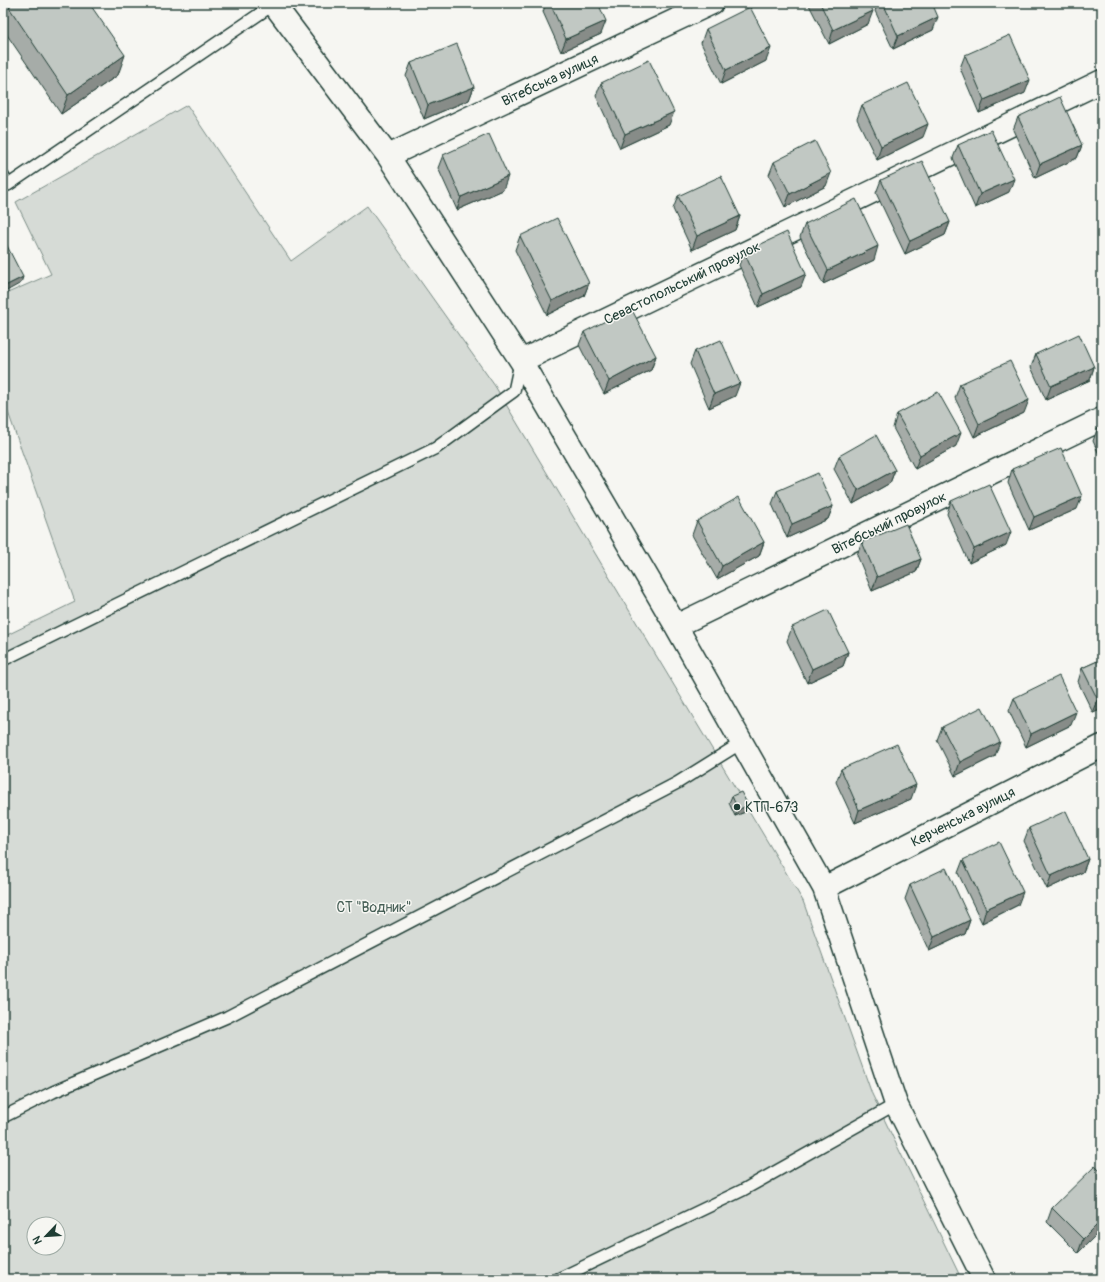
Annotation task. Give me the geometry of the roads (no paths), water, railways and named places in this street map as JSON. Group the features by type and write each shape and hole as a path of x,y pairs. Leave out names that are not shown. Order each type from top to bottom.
{"street":[{"path":"273,3 388,156 521,361 676,626 824,888 896,1104 985,1278"},
{"name":"Вітебська вулиця","path":"388,156 712,3"},
{"name":"Севастопольський провулок","path":"521,361 1102,81"},
{"name":"Вітебський провулок","path":"676,626 1102,419"},
{"name":"Керченська вулиця","path":"824,888 1102,746"}],"lane":[{"path":"3,176 8,185 273,3"},
{"path":"3,660 436,448 514,391 521,361"},
{"path":"3,1118 53,1092 227,1017 677,783 741,743"},
{"path":"558,1279 743,1190 896,1104"}],"place":[{"name":"КТП-673","path":"737,807"}],"park label":[{"name":"СТ \"Водник\"","path":"374,907"}]}
